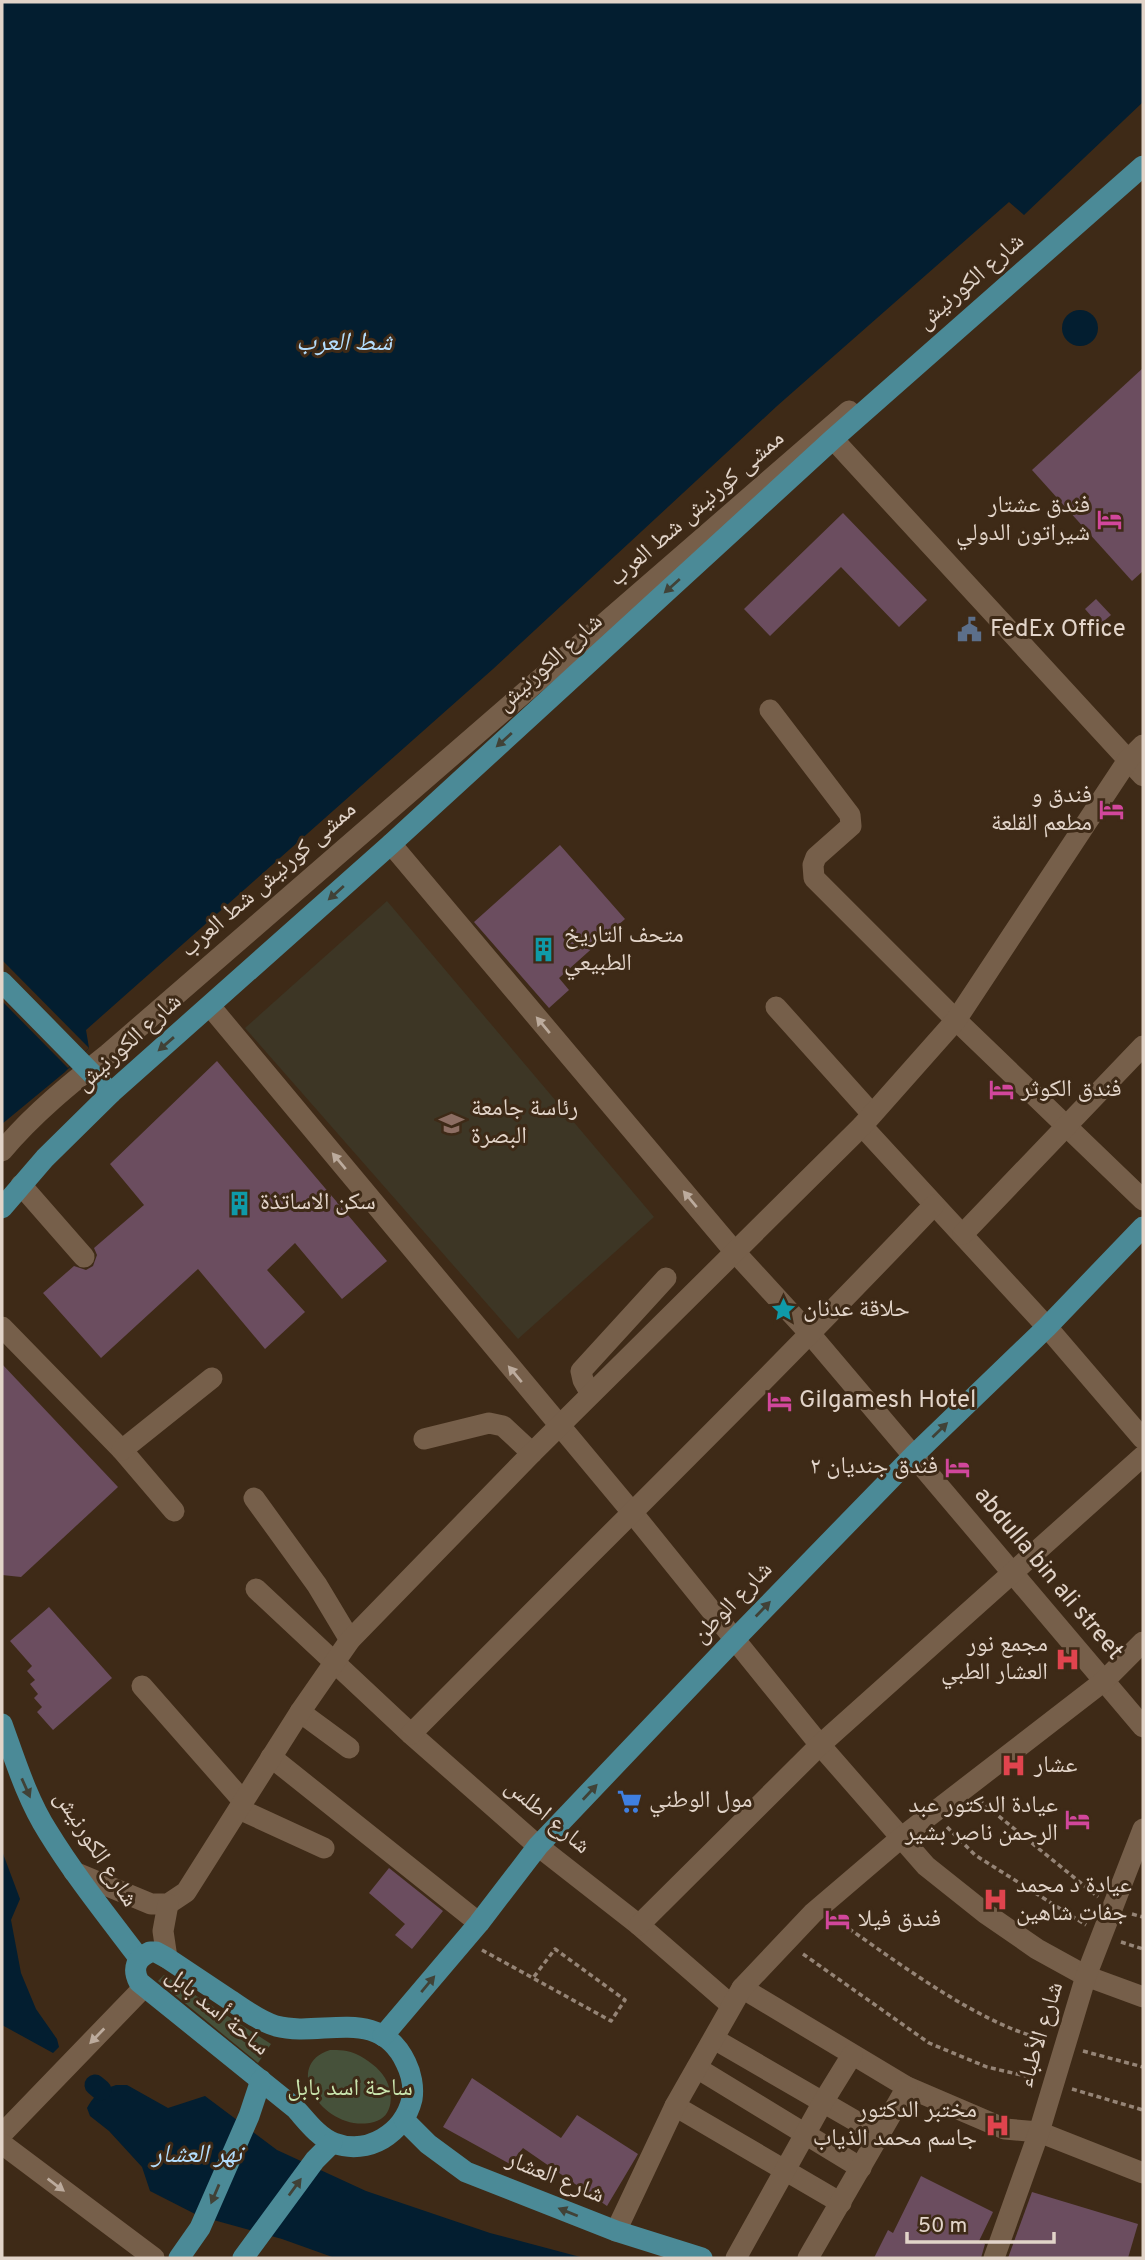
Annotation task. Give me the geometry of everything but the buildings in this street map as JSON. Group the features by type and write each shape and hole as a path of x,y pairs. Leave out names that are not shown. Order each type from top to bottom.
{"main road":[{"name":"شارع الكورنيش","path":"2,1208 111,1093 391,844 833,439 1143,166"},
{"path":"2,982 111,1093"},
{"name":"شارع الوطن","path":"383,2036 465,1941 538,1846 914,1455 1047,1327 1143,1227"},
{"name":"شارع الكورنيش","path":"2,1724 23,1782 40,1818 74,1872 139,1958"},
{"name":"ساحة أسد بابل","path":"332,2143 315,2131 295,2108 145,1987 135,1976 136,1964 139,1958 149,1952 156,1952 260,2020 278,2026 353,2026 383,2036"},
{"path":"245,2256 315,2160 332,2143 350,2147 371,2145 389,2136 404,2120 412,2098 411,2074 401,2052 383,2036"},
{"path":"179,2258 200,2228 249,2116 261,2081"},
{"name":"شارع العشار","path":"404,2120 428,2144 466,2172 616,2231 702,2258"}],"street":[{"name":"ممشى كورنيش شط العرب","path":"2,1151 25,1124 56,1095 130,1036 1143,156"},
{"path":"833,439 1136,752 1143,776"},
{"path":"770,710 850,815 851,826 816,857 813,865 814,878 956,1020 1143,1200"},
{"path":"74,1872 151,1904 168,1904 186,1892 300,1712 350,1640 532,1453 867,1120 956,1020 1136,752"},
{"name":"abdulla bin ali street","path":"391,844 734,1251 811,1335 1143,1727"},
{"path":"210,1006 631,1511 820,1745 926,1866 985,1913 1037,1949 1086,1976 1143,1997"},
{"path":"776,1007 934,1205 1047,1327 1143,1439"},
{"path":"963,1234 1143,1046"},
{"path":"21,1185 84,1257"},
{"path":"411,1734 631,1511 811,1335 934,1205"},
{"path":"591,1394 581,1371 666,1278"},
{"path":"2,1327 122,1450 174,1511"},
{"path":"122,1450 212,1378"},
{"path":"424,1439 489,1423 503,1426 532,1453"},
{"path":"639,1926 820,1745 1143,1455"},
{"path":"254,1498 317,1585 350,1640"},
{"name":"شارع اطلس","path":"256,1589 411,1734 538,1846 639,1926 737,1996 852,2055 907,2087 1005,2129 1039,2132 1143,2173"},
{"path":"616,2231 675,2106 737,1996 819,1908 902,1837 1104,1681 1143,1642"},
{"path":"142,1686 241,1805 324,1847"},
{"path":"300,1712 349,1748"},
{"path":"271,1758 479,1923"},
{"name":"شارع الأطباء","path":"994,2258 1039,2132 1086,1976 1143,1829"},
{"path":"167,1958 163,1931 168,1904"},
{"path":"2,2134 145,1987"},
{"path":"714,2039 878,2134"},
{"path":"736,2258 852,2055"},
{"path":"697,2068 861,2168"},
{"path":"808,2258 907,2087"},
{"path":"675,2106 841,2203"},
{"path":"2,2144 154,2258"}],"path":[{"path":"965,1789 1112,1909"},
{"path":"935,1812 952,1834 975,1855 1102,1935 1143,1950"},
{"path":"819,1908 893,1959 971,2008 1011,2029 1143,2067"},
{"path":"465,1941 611,2021 625,2000 555,1949 533,1978"},
{"path":"786,1942 929,2043 987,2067 1054,2083 1143,2110"}],"shaded area":[{"name":"رئاسة جامعة البصرة","path":"387,901 654,1217 518,1339 245,1028"}],"green space":[{"path":"164,1975 271,2044 258,2063 158,1981"},
{"name":"ساحة اسد بابل","path":"330,2050 356,2054 382,2074 391,2097 389,2110 381,2119 356,2123 340,2118 326,2109 315,2097 309,2083 309,2070 315,2058"}],"water":[{"name":"شط العرب","path":"2,2 1143,2 1143,102 1024,215 1009,202 777,406 493,669 86,1030 89,1048 65,1072 2,1124"},
{"path":"1080,310 1093,315 1098,328 1093,341 1080,346 1067,341 1062,328 1067,315"},
{"path":"2,1851 20,1899 11,1920 21,1973 36,2009 57,2039 59,2047 53,2053 2,2025"},
{"name":"نهر العشار","path":"116,2085 127,2085 168,2108 205,2096 277,2150 366,2191 490,2233 584,2258 335,2258 282,2239 199,2216 150,2191 142,2167 109,2131 90,2116 87,2108 93,2099 102,2091"}],"pier":[{"path":"2,960 89,1048 68,1068 2,1001"}],"waterway":[{"path":"95,2085 101,2090"}],"place":[{"name":"فندق عشتار شيراتون الدولي","path":"1110,520"},
{"name":"FedEx Office","path":"970,630"},
{"name":"فندق و مطعم القلعة","path":"1112,810"},
{"name":"متحف التاريخ الطبيعي","path":"544,950"},
{"name":"فندق الكوثر","path":"1001,1090"},
{"name":"رئاسة جامعة البصرة","path":"451,1123"},
{"name":"سكن الاساتذة","path":"240,1203"},
{"name":"حلاقة عدنان","path":"783,1310"},
{"name":"Gilgamesh Hotel","path":"779,1401"},
{"name":"فندق جنديان ٢","path":"958,1467"},
{"name":"مجمع نور العشار الطبي","path":"1068,1659"},
{"name":"عشار","path":"1014,1766"},
{"name":"مول الوطني","path":"629,1801"},
{"name":"عيادة الدكتور عبد الرحمن ناصر بشير","path":"1078,1820"},
{"name":"عيادة د محمد جفات شاهين","path":"996,1900"},
{"name":"فندق فيلا","path":"838,1920"},
{"name":"مختبر الدكتور جاسم محمد الذياب","path":"997,2125"}]}
